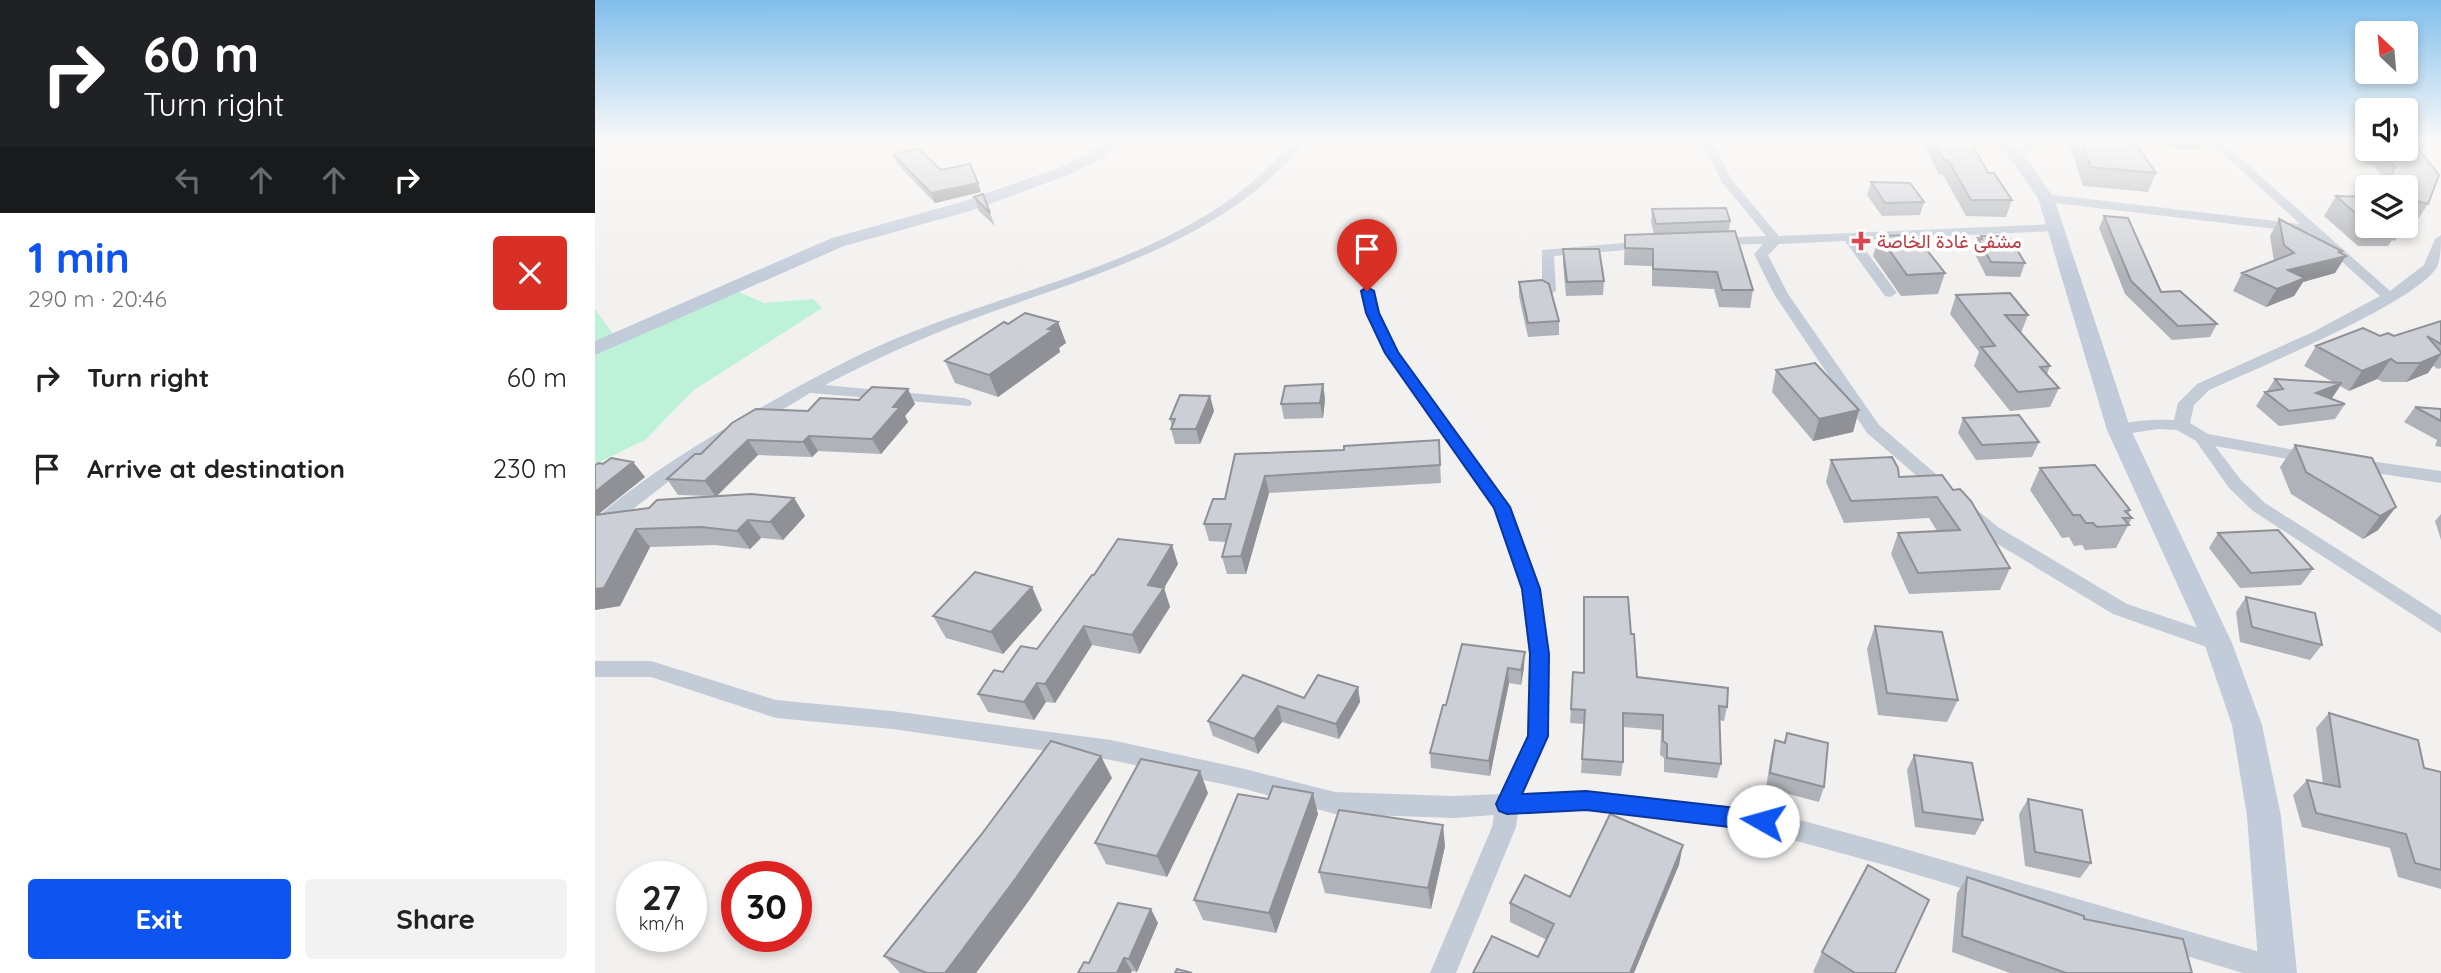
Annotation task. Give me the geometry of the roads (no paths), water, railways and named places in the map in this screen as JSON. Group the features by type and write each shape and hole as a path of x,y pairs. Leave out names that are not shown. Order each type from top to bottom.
{"main road":[{"path":"595,349 838,242 964,207 1025,185"},
{"path":"2039,185 2046,198 2119,430 2217,643 2247,725 2264,816 2280,972"}],"street":[{"path":"595,529 626,500 804,388 916,336 1120,261 1217,214 1255,185"},
{"path":"1729,185 1762,221 1775,240"},
{"path":"2265,185 2389,297"},
{"path":"2046,198 2316,230"},
{"path":"1706,242 2054,227"},
{"path":"1849,237 1890,293"},
{"path":"2181,425 2186,403 2203,387 2318,335 2389,297 2430,267 2441,239"},
{"path":"1775,240 1761,254 1781,293 1873,429 1991,532 2120,609 2217,643"},
{"path":"1549,291 1547,253 1655,244"},
{"path":"1367,291 1373,313 1391,353 1502,507 1531,589 1539,654 1538,736 1507,804 1504,827 1443,973"},
{"path":"804,388 964,403"},
{"path":"2119,430 2158,424 2181,425 2203,438 2335,462 2441,477"},
{"path":"2203,438 2210,452 2235,484 2259,507 2441,625"},
{"path":"595,669 651,669 776,709 891,720 1111,750 1245,779 1335,803 1454,807 1586,800 1763,821 1888,855 2280,972"}],"place":[{"name":"مشفى غادة الخاصة","path":"1861,241"}]}
